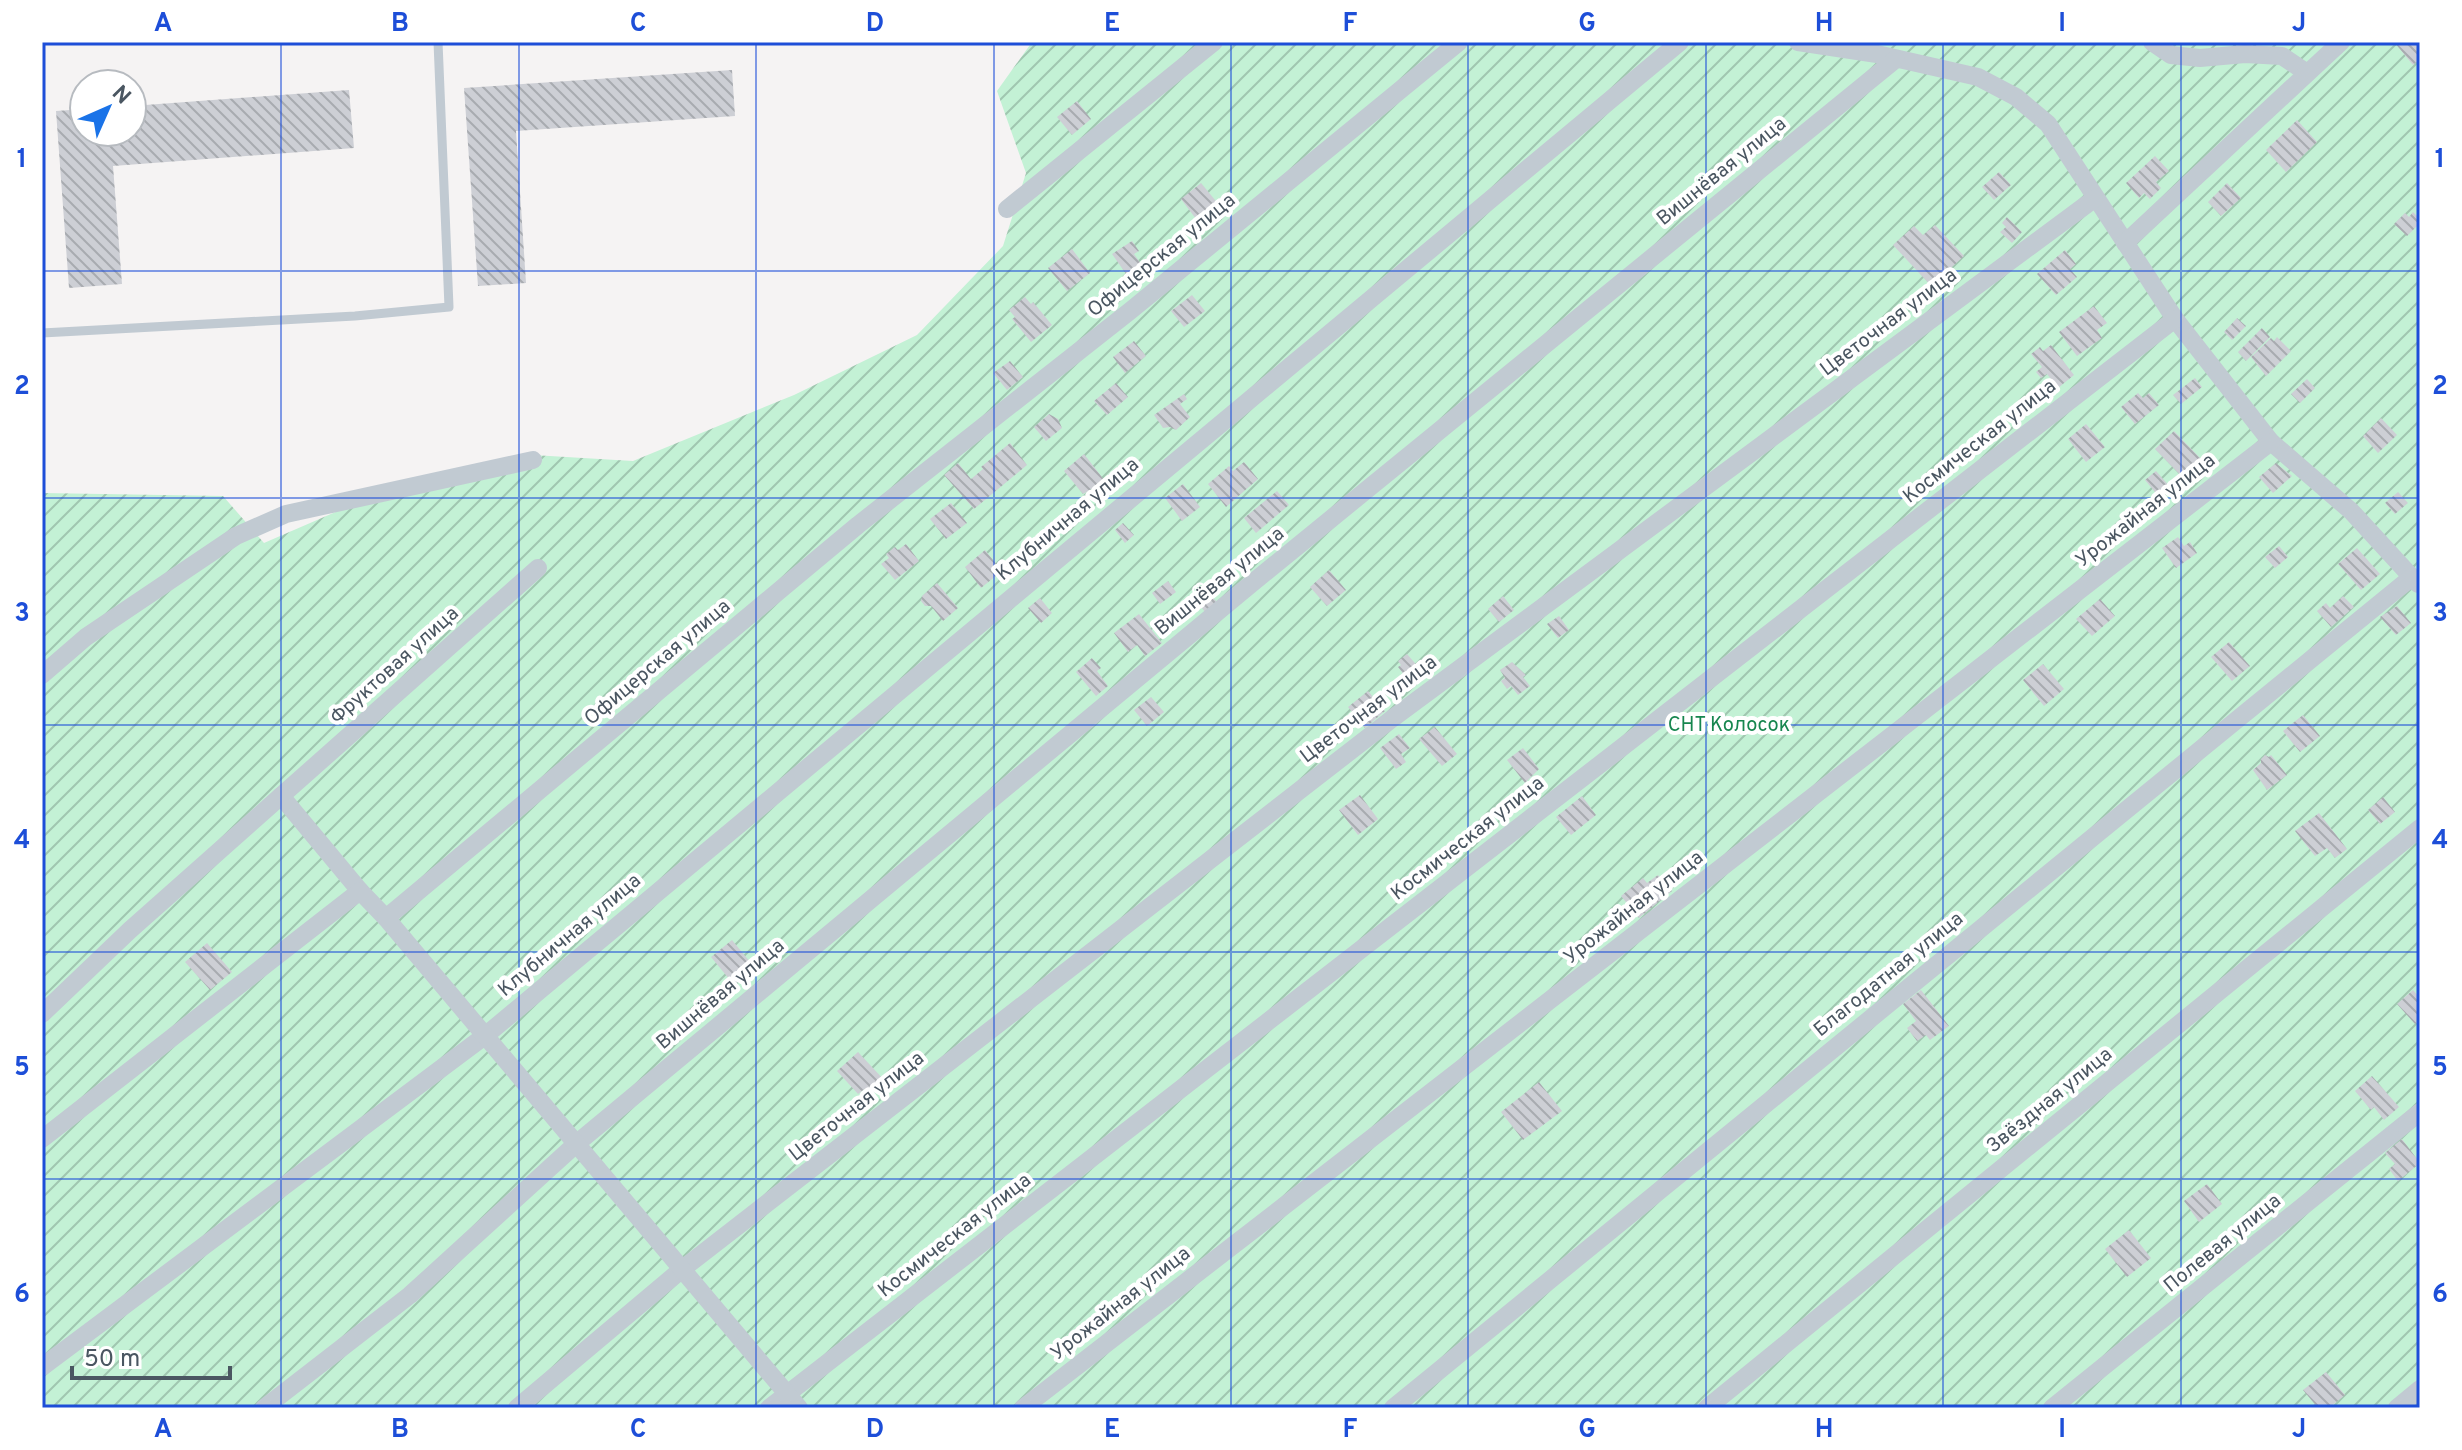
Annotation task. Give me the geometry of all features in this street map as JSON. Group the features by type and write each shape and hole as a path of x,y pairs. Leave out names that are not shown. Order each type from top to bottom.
{"street":[{"path":"1007,209 1214,42"},
{"name":"Офицерская улица","path":"386,918 858,525 1130,311 1459,42"},
{"name":"Клубничная улица","path":"42,1367 486,1035 1680,42"},
{"path":"1798,42 1882,52 1978,77 2016,97 2048,124 2175,319 2271,442 2351,511 2416,581"},
{"path":"2152,42 2171,55 2186,57 2282,56 2307,73"},
{"path":"2125,243 2341,42"},
{"name":"Вишнёвая улица","path":"264,1408 410,1295 576,1144 1264,574 1882,52"},
{"name":"Цветочная улица","path":"517,1408 681,1270 1406,709 2094,199"},
{"name":"Космическая улица","path":"769,1408 793,1401 2175,319"},
{"name":"Урожайная улица","path":"1023,1408 2271,442"},
{"path":"42,675 86,637 236,536 286,514 533,460"},
{"name":"Фруктовая улица","path":"42,1014 130,930 538,568"},
{"name":"Благодатная улица","path":"1393,1408 2416,581"},
{"path":"281,796 793,1401"},
{"name":"Звёздная улица","path":"1707,1408 2420,828"},
{"path":"42,1139 360,891"},
{"name":"Полевая улица","path":"2052,1408 2420,1112"},
{"path":"2397,1408 2420,1389"}],"lane":[{"path":"42,333 355,316 449,307 438,42"}],"green space":[{"name":"СНТ Колосок","path":"1032,42 2420,42 2420,1408 42,1408 42,493 223,496 264,543 407,481 533,455 633,461 794,395 917,335 1003,246 1026,173 997,91"}],"building":[{"path":"2394,42 2420,42 2420,59 2413,65"},
{"path":"732,70 735,116 516,131 526,283 478,286 464,88"},
{"path":"349,90 354,148 113,166 122,284 69,288 56,111 68,110 68,148 148,148 148,105"},
{"path":"1077,101 1091,119 1072,135 1057,117"},
{"path":"2297,120 2317,142 2286,172 2266,150"},
{"path":"2155,156 2169,171 2156,182 2161,188 2150,199 2144,193 2139,198 2126,183"},
{"path":"1999,172 2011,185 1994,200 1982,187"},
{"path":"1201,183 1220,206 1199,223 1181,199"},
{"path":"2227,183 2241,198 2221,216 2208,202"},
{"path":"2413,212 2420,223 2407,236 2394,224 2405,213 2409,217"},
{"path":"2007,217 2022,232 2012,243 2000,232 2006,227 2002,223"},
{"path":"1935,225 1964,256 1941,277 1945,281 1935,290 1893,245 1914,226 1923,235"},
{"path":"1132,241 1139,251 1134,254 1144,268 1129,278 1112,254"},
{"path":"1072,249 1090,273 1067,291 1048,268"},
{"path":"2065,250 2076,264 2070,269 2077,277 2056,295 2037,274"},
{"path":"1192,295 1205,311 1184,327 1171,311"},
{"path":"1025,297 1052,325 1031,342 1012,319 1015,317 1009,310"},
{"path":"2094,306 2107,323 2097,330 2102,338 2077,356 2059,332"},
{"path":"2237,318 2246,326 2232,340 2224,332"},
{"path":"2262,328 2270,337 2246,361 2238,352"},
{"path":"2277,337 2291,351 2266,376 2251,357 2271,338 2274,341"},
{"path":"1134,341 1146,356 1125,373 1113,357"},
{"path":"2051,345 2074,375 2058,388 2047,374 2041,378 2036,372 2042,367 2031,354 2040,347 2043,351"},
{"path":"1010,361 1023,377 1007,390 993,373"},
{"path":"2195,378 2202,387 2181,404 2173,395"},
{"path":"2307,379 2315,388 2300,403 2291,394"},
{"path":"1116,383 1128,397 1107,415 1094,401"},
{"path":"2138,393 2143,398 2149,393 2159,405 2135,424 2121,407"},
{"path":"1184,394 1187,399 1180,404 1190,417 1176,430 1163,428 1154,415"},
{"path":"1049,414 1058,419 1062,428 1046,441 1034,427"},
{"path":"2381,418 2397,435 2378,453 2363,436"},
{"path":"2086,424 2105,447 2086,462 2068,439"},
{"path":"2174,431 2202,460 2183,478 2155,449"},
{"path":"1010,443 1027,465 974,509 944,475 958,463 971,479"},
{"path":"1084,454 1105,481 1083,494 1064,471"},
{"path":"1244,462 1258,479 1226,507 1208,484 1229,466 1233,471"},
{"path":"2276,463 2292,476 2273,493 2259,477"},
{"path":"2156,471 2171,488 2159,497 2145,480"},
{"path":"1183,484 1200,507 1182,521 1165,498"},
{"path":"1277,491 1289,505 1256,533 1244,518"},
{"path":"2398,492 2408,503 2395,514 2385,503"},
{"path":"951,503 967,523 946,539 930,519"},
{"path":"1123,523 1134,535 1125,543 1115,530"},
{"path":"2178,537 2184,546 2190,542 2197,553 2176,568 2162,548"},
{"path":"906,544 919,561 895,580 881,564 889,558 886,554"},
{"path":"2279,546 2288,557 2275,568 2265,557"},
{"path":"2357,548 2380,574 2361,590 2338,564"},
{"path":"985,550 1002,571 981,588 965,567"},
{"path":"1329,570 1346,590 1327,606 1310,587"},
{"path":"1168,581 1176,592 1160,604 1152,593"},
{"path":"937,583 958,608 943,621 931,606 925,606 921,601 922,596"},
{"path":"1206,590 1217,602 1205,612 1195,599"},
{"path":"1503,596 1514,610 1499,622 1488,609"},
{"path":"2343,596 2354,607 2331,627 2317,611 2326,603 2330,608"},
{"path":"1040,598 1052,613 1041,623 1028,608"},
{"path":"2100,599 2115,616 2092,636 2076,619"},
{"path":"2397,606 2411,623 2396,635 2380,617"},
{"path":"1139,614 1162,643 1145,656 1137,645 1128,652 1114,633"},
{"path":"1559,616 1569,630 1558,638 1547,624"},
{"path":"2229,642 2250,666 2232,681 2211,657"},
{"path":"1407,654 1427,677 1413,687 1398,667 1401,665 1398,661"},
{"path":"1092,658 1101,668 1097,671 1108,686 1096,696 1076,672"},
{"path":"1512,662 1526,675 1523,677 1530,686 1518,695 1511,686 1507,689 1501,681 1505,678 1500,670"},
{"path":"2043,664 2064,689 2044,706 2023,680"},
{"path":"1368,691 1385,711 1365,728 1348,707"},
{"path":"1151,697 1164,712 1147,726 1134,710"},
{"path":"2303,715 2320,736 2300,752 2283,731"},
{"path":"1435,727 1457,754 1442,766 1419,739"},
{"path":"1399,734 1410,748 1401,754 1406,762 1396,769 1380,748"},
{"path":"1523,748 1539,769 1525,783 1507,760"},
{"path":"2265,755 2271,755 2287,775 2267,790 2253,770"},
{"path":"1360,795 1378,819 1358,835 1339,810"},
{"path":"1582,796 1596,815 1571,835 1556,817"},
{"path":"2383,797 2395,812 2380,824 2368,810"},
{"path":"2319,813 2347,849 2335,858 2327,848 2315,856 2295,831"},
{"path":"1658,875 1672,891 1639,918 1621,896 1643,878 1647,883"},
{"path":"732,940 755,968 734,985 711,957"},
{"path":"207,943 232,972 210,990 185,962"},
{"path":"1921,990 1949,1026 1930,1040 1926,1035 1917,1041 1907,1028 1916,1021 1903,1004"},
{"path":"2413,990 2420,998 2420,1020 2415,1024 2397,1004"},
{"path":"858,1052 886,1082 871,1095 865,1089 858,1094 837,1071"},
{"path":"2372,1076 2399,1107 2384,1120 2355,1091"},
{"path":"1539,1082 1562,1111 1523,1140 1501,1112"},
{"path":"2402,1139 2420,1163 2398,1181 2389,1169 2395,1164 2385,1153"},
{"path":"2207,1184 2222,1204 2199,1222 2184,1201"},
{"path":"2129,1230 2151,1258 2127,1277 2105,1249"},
{"path":"2326,1372 2345,1395 2329,1408 2318,1408 2303,1390"}]}
